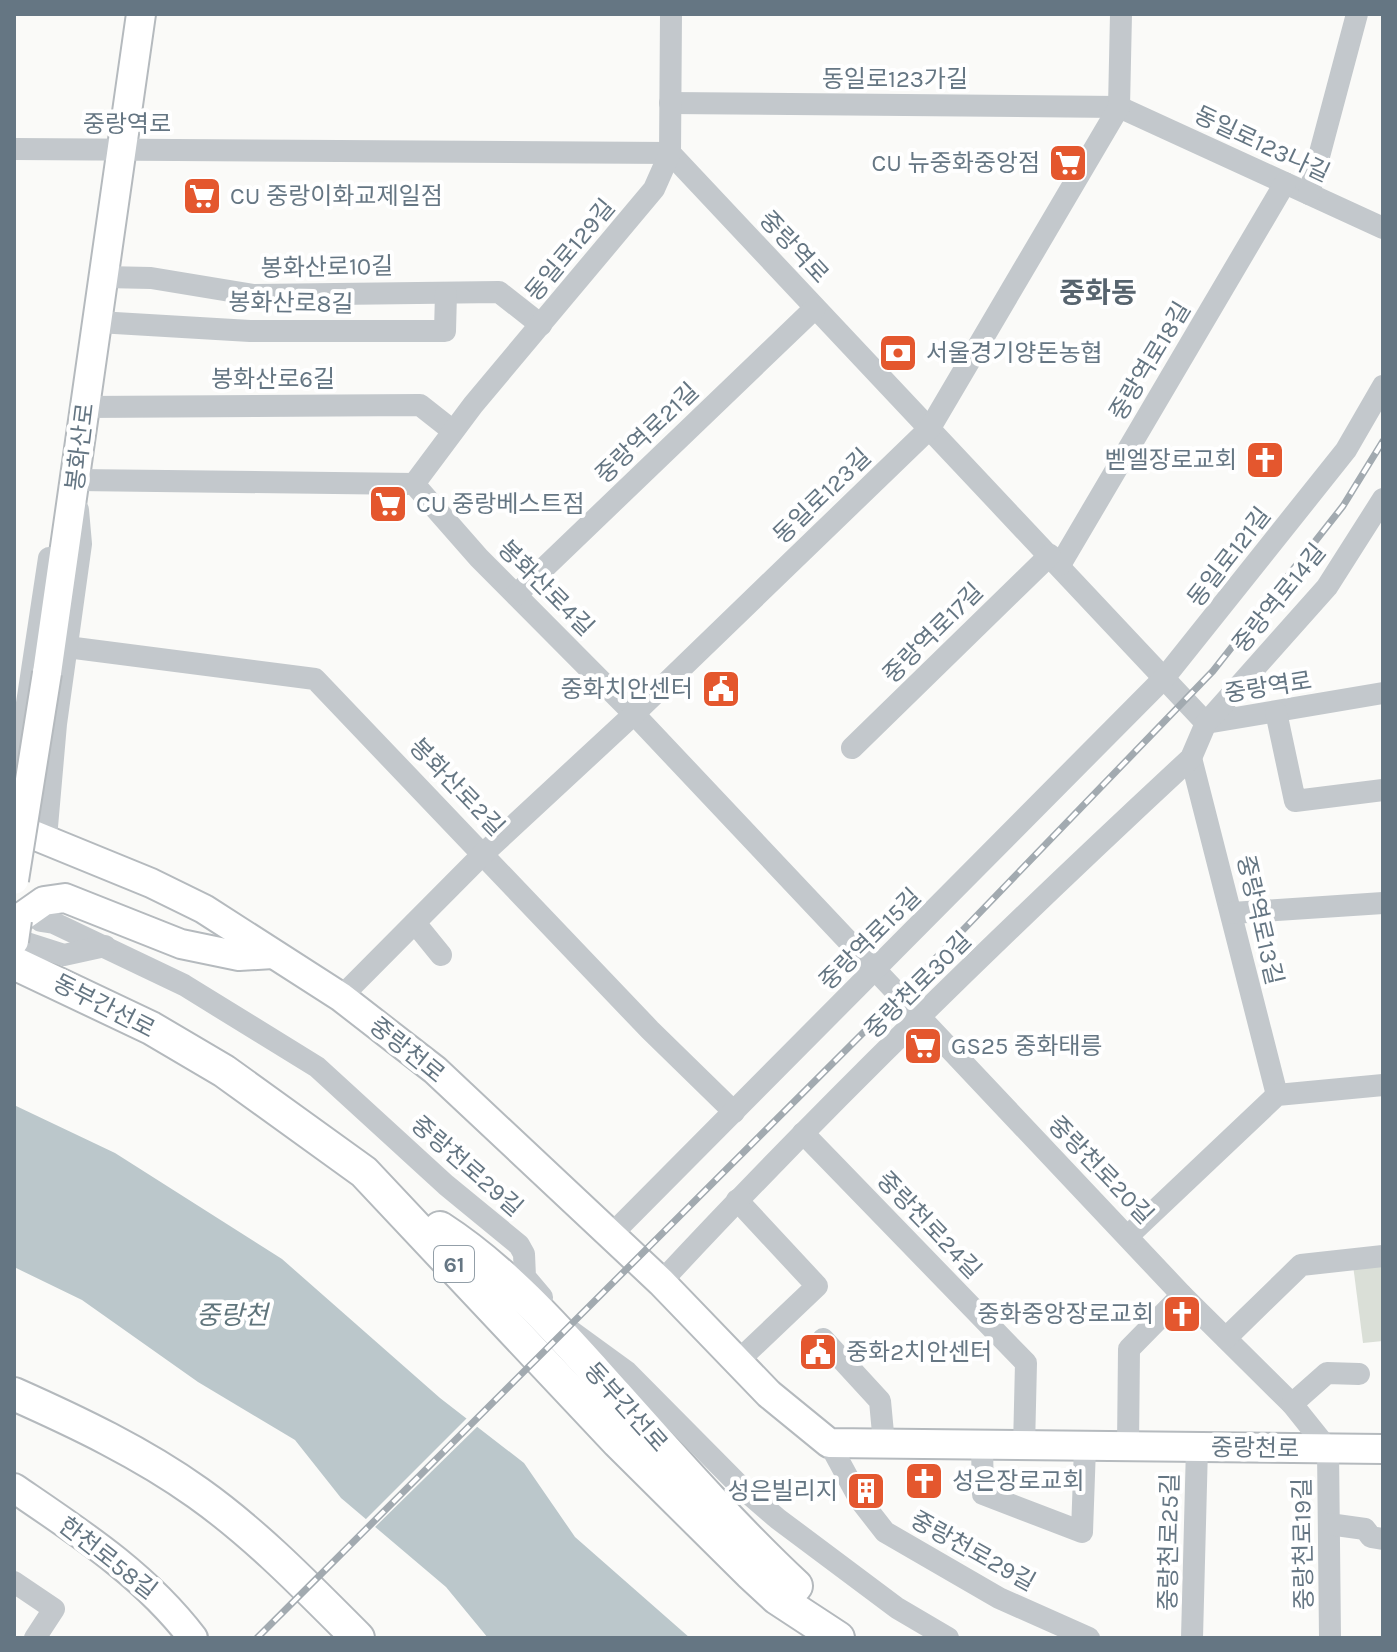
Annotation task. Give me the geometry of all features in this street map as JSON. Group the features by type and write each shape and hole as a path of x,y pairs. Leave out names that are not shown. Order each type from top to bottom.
{"highway":[{"name":"동부간선로","path":"14,963 151,1028 224,1071 330,1147 387,1194 453,1236 503,1277 574,1348 776,1568 850,1638"},
{"name":"동부간선로","path":"387,1194 618,1442 750,1573 777,1598 838,1638"},
{"path":"14,1394 120,1446 197,1492 239,1525 358,1638"},
{"path":"120,1446 189,1502 332,1638"}],"main road":[{"name":"봉화산로","path":"21,930 14,883 77,483 141,14"},
{"name":"중랑천로","path":"14,827 46,838 204,909 341,997 435,1070 661,1282 769,1394 829,1443 1383,1449"},
{"path":"21,930 44,901 65,898 181,944 239,956 273,954"},
{"name":"한천로58길","path":"14,1488 115,1557 169,1607 193,1638"}],"street":[{"name":"동일로129길","path":"414,484 453,431 654,189 670,153 671,14"},
{"name":"동일로123길","path":"341,997 484,853 634,714 930,428 1119,107 1121,14"},
{"path":"1309,194 1357,14"},
{"name":"동일로123가길","path":"670,103 1119,107"},
{"name":"동일로123나길","path":"1119,107 1383,228"},
{"name":"중랑역로","path":"14,149 670,153 1206,723 1383,693"},
{"name":"중랑역로18길","path":"1055,560 1285,183"},
{"name":"봉화산로10길","path":"104,277 151,278 254,295 499,292 541,325"},
{"name":"봉화산로8길","path":"98,322 250,331 445,331 446,293"},
{"name":"중랑역로21길","path":"516,595 815,308"},
{"name":"동일로121길","path":"1165,677 1346,450 1383,386"},
{"name":"봉화산로6길","path":"85,407 420,405 453,431"},
{"path":"77,483 414,484"},
{"path":"46,838 81,544 77,483"},
{"path":"14,789 52,540 77,483"},
{"name":"봉화산로4길","path":"414,484 516,595 634,714 876,970"},
{"name":"중랑역로14길","path":"1206,723 1327,587 1383,499"},
{"name":"중랑역로17길","path":"852,748 1055,560"},
{"name":"봉화산로2길","path":"67,647 315,679 650,1030 734,1112"},
{"name":"중랑역로15길","path":"611,1235 1165,677"},
{"path":"1276,712 1295,801 1383,790"},
{"name":"중랑천로30길","path":"661,1282 737,1200 921,1019 964,972 1191,758 1206,723"},
{"name":"중랑역로13길","path":"1191,758 1277,1095"},
{"path":"1232,913 1383,903"},
{"name":"중랑천로29길","path":"21,930 54,923 105,946 210,999 323,1072 446,1185 519,1245 524,1254 525,1277 574,1333 627,1372 750,1496 897,1608 948,1638"},
{"path":"415,923 441,955"},
{"path":"21,930 64,955 105,946"},
{"name":"중랑천로20길","path":"876,970 1182,1295 1292,1404 1328,1449"},
{"path":"1128,1236 1277,1095 1383,1085"},
{"name":"중랑천로24길","path":"803,1133 1026,1363 1024,1447"},
{"path":"737,1200 817,1286 738,1361"},
{"path":"1226,1338 1301,1265 1383,1256"},
{"path":"1128,1446 1129,1349 1182,1295"},
{"path":"823,1339 880,1401 884,1444"},
{"path":"1292,1404 1327,1373 1359,1374"},
{"name":"중랑천로29길","path":"829,1443 860,1500 885,1532 999,1598 1089,1638"},
{"path":"982,1447 983,1494 1082,1532 1085,1447"},
{"name":"중랑천로25길","path":"1192,1638 1197,1447"},
{"name":"중랑천로19길","path":"1328,1449 1330,1638"},
{"path":"1329,1524 1365,1529 1371,1537 1383,1539"},
{"path":"14,1582 54,1609 35,1638"}],"shaded area":[{"path":"1383,1262 1383,1341 1363,1343 1353,1265"}],"water":[{"name":"중랑천","path":"14,1105 115,1153 282,1259 440,1398 524,1463 575,1537 690,1638 488,1638 446,1587 341,1498 295,1440 198,1382 82,1300 14,1267"}],"pier":[{"path":"469,1416 480,1424 372,1530 363,1522"}],"railway":[{"path":"257,1638 877,1019 1213,671 1343,506 1383,441"}],"place":[{"name":"CU 뉴중화중앙점","path":"1068,163"},
{"name":"CU 중랑이화교제일점","path":"202,196"},
{"name":"서울경기양돈농협","path":"898,353"},
{"name":"벧엘장로교회","path":"1265,460"},
{"name":"CU 중랑베스트점","path":"388,504"},
{"name":"중화치안센터","path":"721,689"},
{"name":"GS25 중화태릉","path":"923,1046"},
{"name":"중화중앙장로교회","path":"1182,1314"},
{"name":"중화2치안센터","path":"818,1352"},
{"name":"성은장로교회","path":"924,1481"},
{"name":"성은빌리지","path":"866,1491"}],"district":[{"name":"중화동","path":"1098,292"}]}
